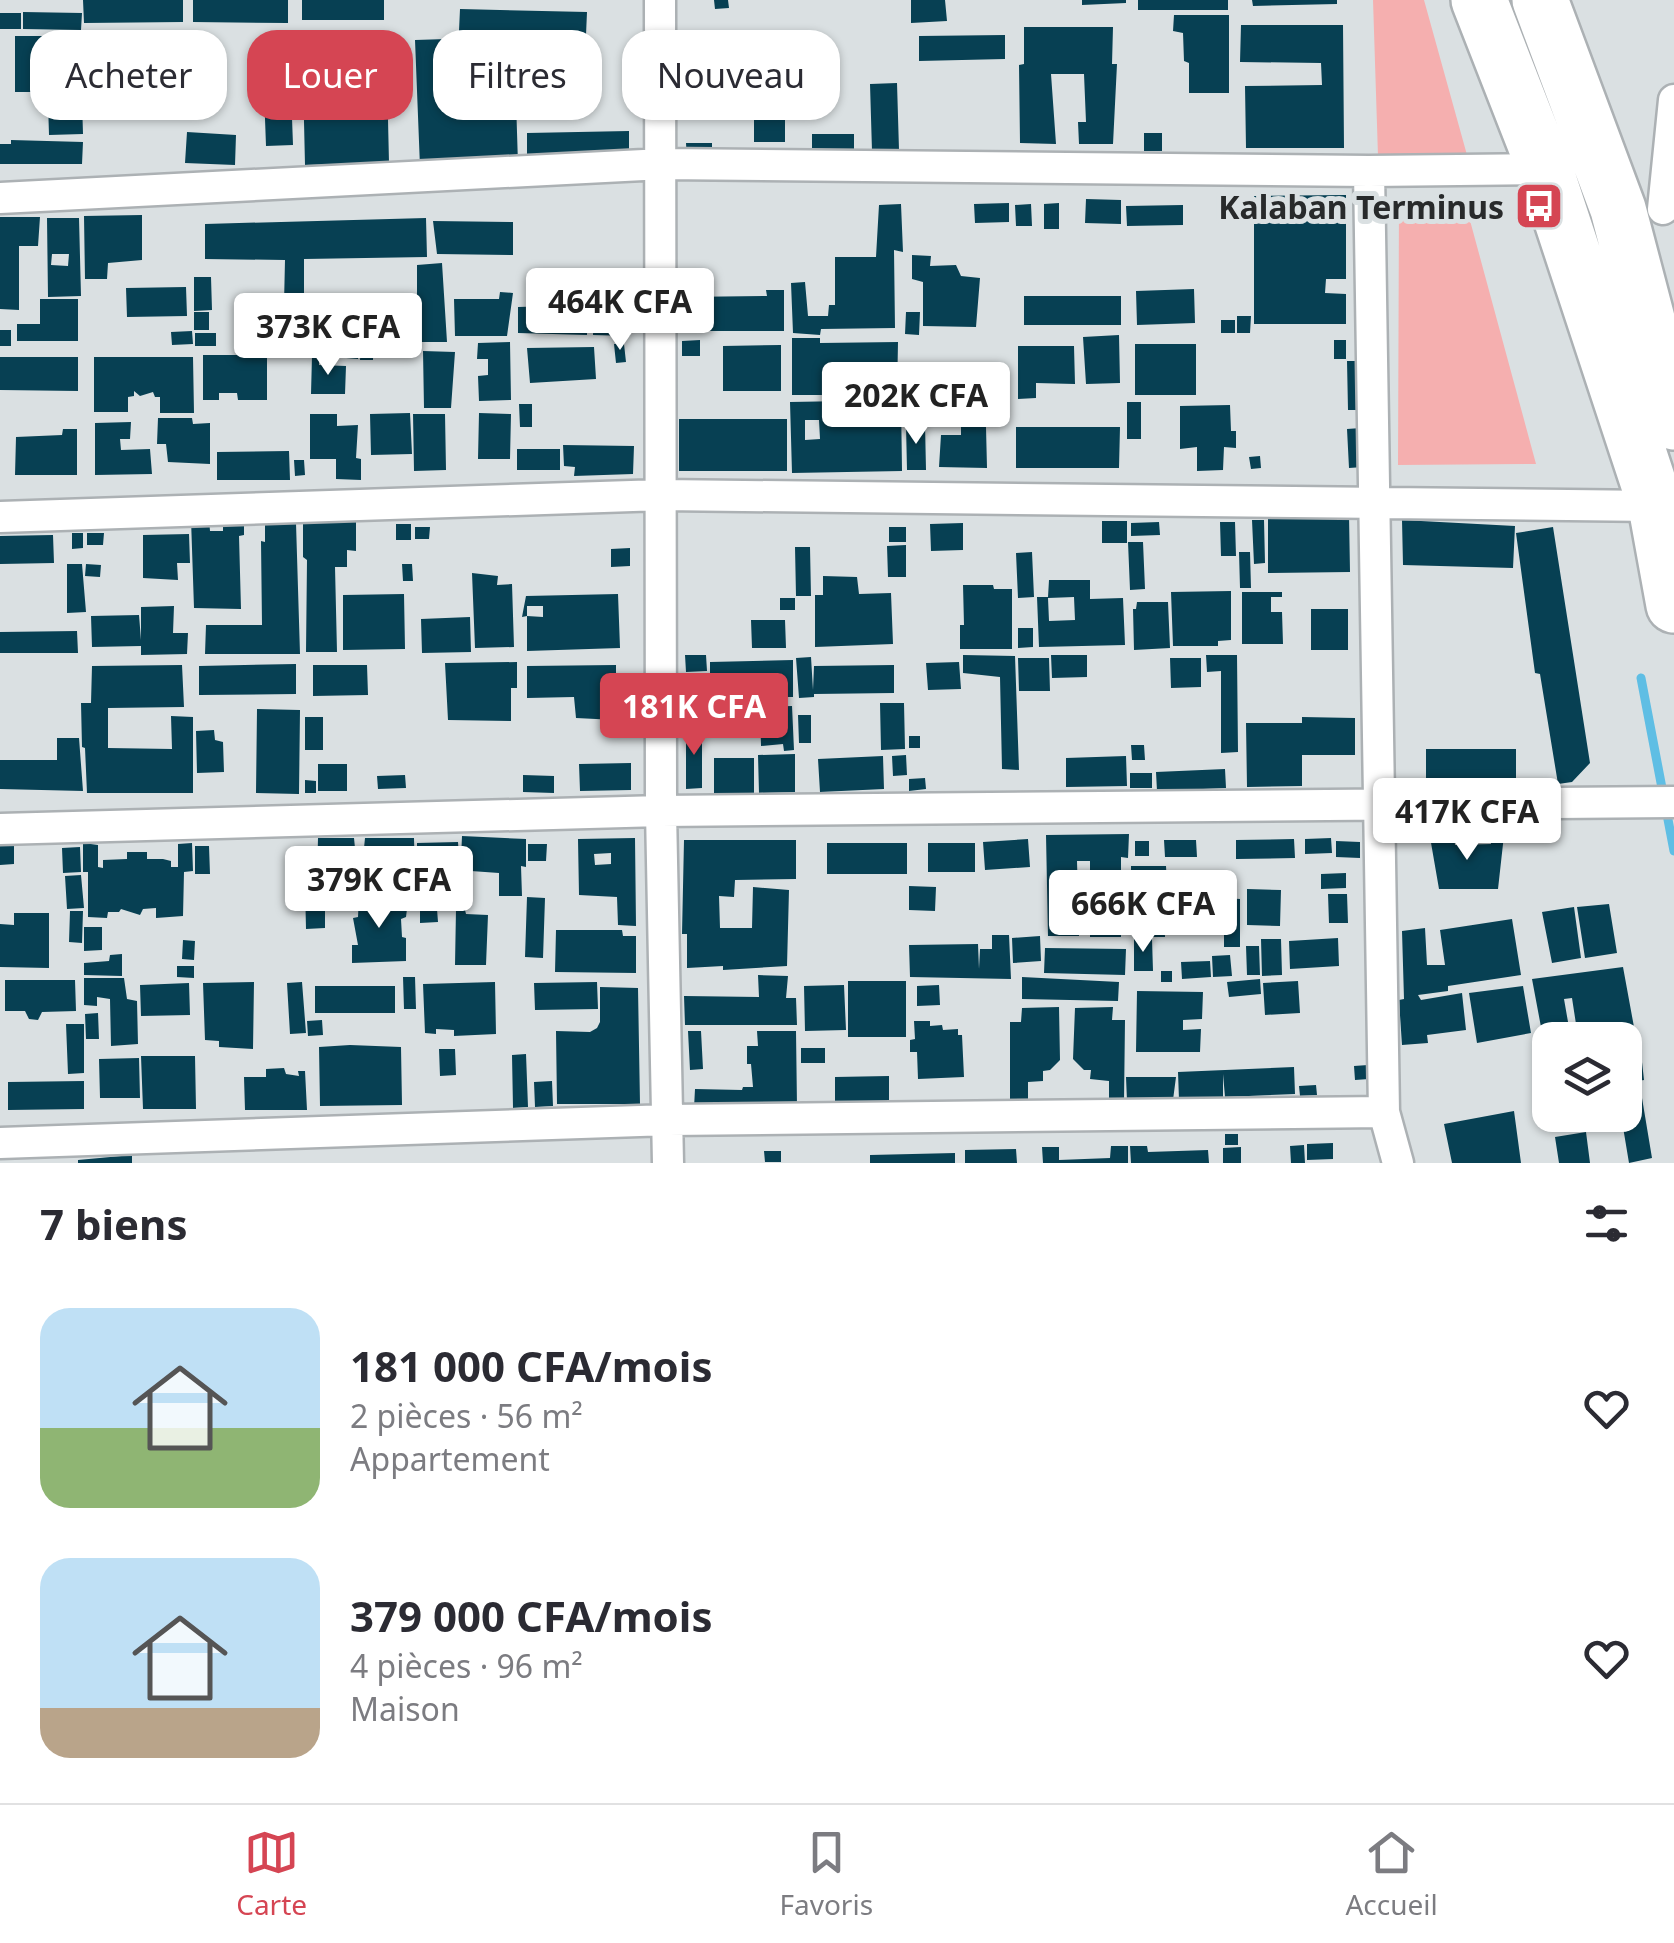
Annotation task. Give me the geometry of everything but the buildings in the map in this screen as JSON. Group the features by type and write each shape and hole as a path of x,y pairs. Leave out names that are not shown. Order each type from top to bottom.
{"highway":[{"path":"1479,0 1545,169 1665,509 1674,605"},
{"path":"1540,0 1652,209 1674,422"}],"street":[{"path":"660,0 661,811 668,1163"},
{"path":"1652,209 1674,100"},
{"path":"0,198 663,164 1545,169"},
{"path":"1369,171 1384,1112 1398,1163"},
{"path":"0,517 662,495 1665,509"},
{"path":"0,830 661,811 1674,802"},
{"path":"0,1143 669,1120 1384,1112"}],"shaded area":[{"path":"1373,0 1424,0 1467,155 1378,156"},
{"path":"1399,202 1465,202 1536,464 1398,465"}],"waterway":[{"path":"1641,678 1674,851"}],"place":[{"name":"Kalaban Terminus","path":"1539,206"}]}
